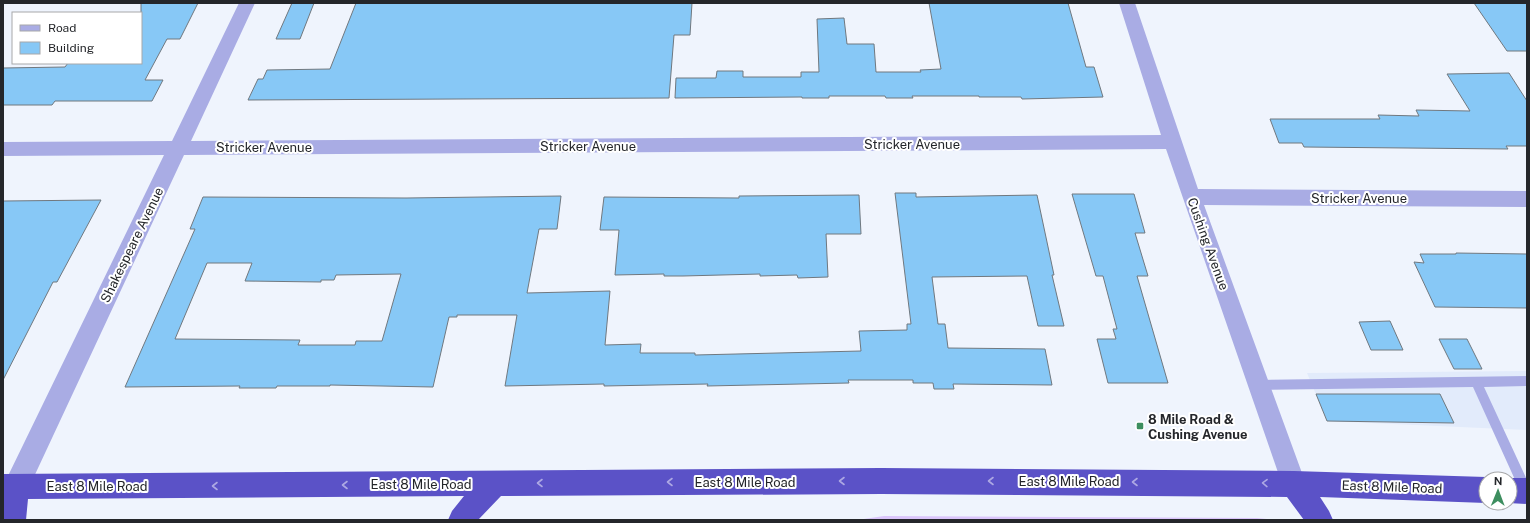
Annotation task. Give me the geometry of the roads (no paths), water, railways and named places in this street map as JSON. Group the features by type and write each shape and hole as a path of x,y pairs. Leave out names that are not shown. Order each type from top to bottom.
{"highway":[{"name":"East 8 Mile Road","path":"10,487 881,480 1294,484 1478,490"},
{"path":"461,520 496,483"},
{"path":"1294,484 1320,520"},
{"path":"10,487 13,520"}],"street":[{"name":"Shakespeare Avenue","path":"10,487 178,148 247,3"},
{"name":"Cushing Avenue","path":"1127,3 1191,197 1294,484"},
{"name":"Stricker Avenue","path":"3,149 1174,142"},
{"name":"Stricker Avenue","path":"1191,197 1527,199"}],"lane":[{"path":"1258,385 1527,381"},
{"path":"1476,382 1521,491"}],"place":[{"name":"8 Mile Road & Cushing Avenue","path":"1140,426"}]}
